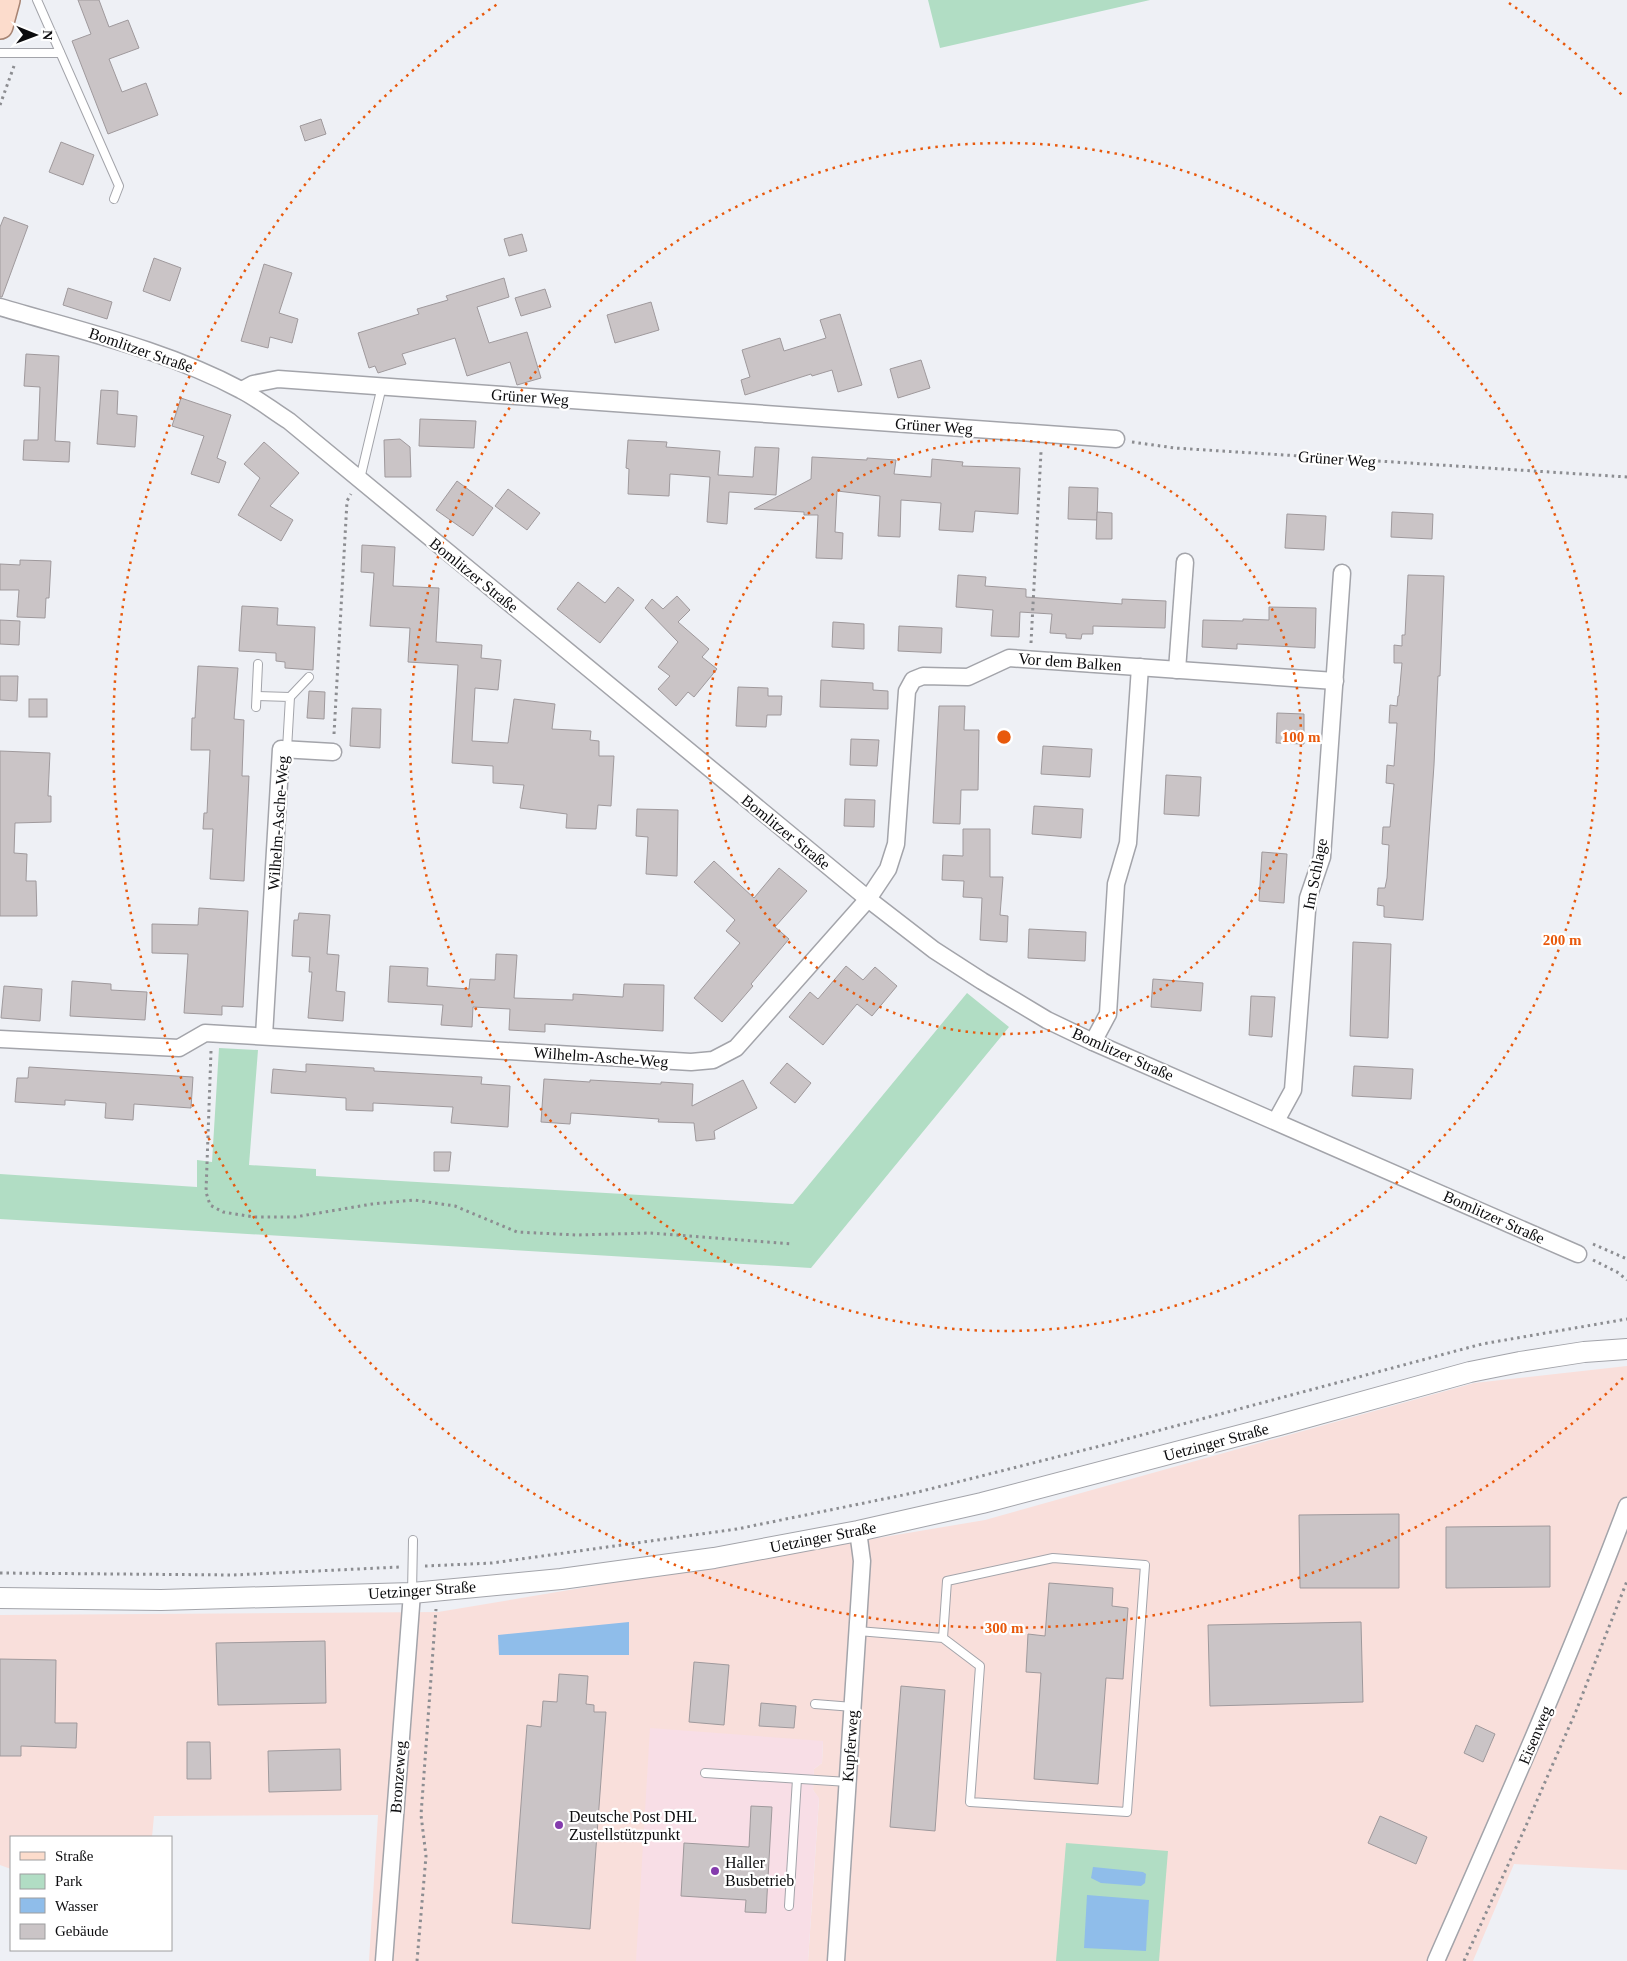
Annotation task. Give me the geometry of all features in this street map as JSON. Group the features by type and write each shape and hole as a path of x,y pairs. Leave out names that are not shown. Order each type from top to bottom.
{"main road":[{"path":"0,26 7,0"}],"street":[{"name":"Bomlitzer Straße","path":"1,311 73,327 198,369 242,390 288,421 868,899 934,950 1047,1020 1093,1042 1578,1254"},
{"name":"Grüner Weg","path":"242,390 254,384 278,379 1116,439"},
{"path":"1177,670 1185,562"},
{"name":"Im Schlage","path":"1276,1122 1293,1090 1308,898 1322,857 1342,573"},
{"name":"Vor dem Balken","path":"868,899 888,869 896,844 907,691 913,680 923,676 968,677 1009,658 1140,668 1128,843 1116,884 1108,1014 1093,1042"},
{"path":"1140,668 1335,681"},
{"name":"Wilhelm-Asche-Weg","path":"264,1036 281,749 333,752"},
{"name":"Wilhelm-Asche-Weg","path":"0,1038 179,1048 206,1033 211,1033 690,1062 713,1060 736,1048 868,899"},
{"name":"Uetzinger Straße","path":"0,1598 170,1600 412,1593 561,1579 714,1558 858,1531 982,1503 1470,1372 1574,1353 1627,1350"},
{"name":"Eisenweg","path":"1436,1961 1594,1596 1627,1506"},
{"name":"Kupferweg","path":"836,1961 862,1561 858,1531"},
{"name":"Bronzeweg","path":"384,1961 412,1593"}],"lane":[{"path":"37,0 119,186 114,199"},
{"path":"0,53 60,53"},
{"path":"360,482 382,386"},
{"path":"256,708 258,664"},
{"path":"287,749 290,697 308,677"},
{"path":"257,696 290,697"},
{"path":"412,1593 414,1540"},
{"path":"858,1631 943,1638 980,1666 970,1802 1127,1812 1145,1565 1053,1558 947,1581 943,1638"},
{"path":"814,1704 853,1707"},
{"path":"705,1773 848,1782"},
{"path":"789,1906 797,1779"}],"path":[{"path":"1030,660 1042,434"},
{"name":"Grüner Weg","path":"1116,439 1175,448 1627,477"},
{"path":"333,752 347,501 360,482"},
{"path":"211,1033 206,1192 210,1205 223,1212 254,1217 295,1217 372,1204 414,1200 455,1206 517,1232 577,1235 650,1233 792,1244"},
{"path":"1578,1254 1617,1272 1627,1280"},
{"path":"0,1573 233,1575 492,1563 719,1532 909,1494 1108,1444 1482,1344 1627,1319"},
{"path":"1464,1961 1576,1711 1627,1581"},
{"path":"417,1961 426,1856 421,1815 437,1590"}],"shaded area":[{"path":"1627,1366 1627,1870 1514,1864 1473,1961 808,1961 819,1799 813,1790 814,1769 822,1763 823,1741 636,1961 369,1961 378,1815 154,1816 152,1836 10,1836 10,1869 0,1865 0,1615 438,1612 985,1520 1474,1383"},
{"path":"650,1728 823,1741 822,1763 814,1769 813,1790 819,1798 808,1961 636,1961"}],"green space":[{"path":"928,0 1150,0 940,48"},
{"path":"967,993 1009,1027 811,1268 0,1219 0,1174 197,1187 197,1160 212,1162 219,1048 258,1050 249,1165 316,1169 316,1176 793,1204"},
{"path":"1066,1843 1168,1851 1159,1961 1056,1961"}],"water":[{"path":"629,1622 629,1655 499,1655 498,1635"},
{"path":"1093,1867 1143,1872 1146,1874 1145,1883 1141,1886 1101,1883 1091,1878"},
{"path":"1087,1895 1149,1900 1146,1951 1084,1948"}],"building":[{"path":"78,0 99,0 109,27 128,20 139,48 109,59 122,92 146,83 158,115 108,134 72,41 91,34"},
{"path":"321,119 326,134 305,141 300,126"},
{"path":"61,142 94,155 83,185 49,172"},
{"path":"4,217 28,226 2,297 0,297 0,227"},
{"path":"522,234 527,251 509,256 504,239"},
{"path":"154,258 181,268 170,301 143,291"},
{"path":"264,264 292,273 279,313 298,319 292,343 270,337 268,348 241,341"},
{"path":"504,278 509,297 477,307 489,343 527,332 541,378 517,385 510,362 467,376 455,338 402,354 406,364 378,373 375,366 369,368 358,333 419,314 417,309 448,300 446,296"},
{"path":"68,288 112,302 107,319 63,305"},
{"path":"545,289 551,307 521,316 515,298"},
{"path":"651,302 659,330 615,343 607,315"},
{"path":"840,314 862,385 838,392 832,370 812,376 811,374 745,395 741,380 750,377 742,350 780,338 784,351 826,338 820,320"},
{"path":"26,354 59,356 55,441 70,442 69,462 23,460 24,440 38,440 40,387 24,386"},
{"path":"921,360 930,388 898,398 890,369"},
{"path":"101,390 118,391 117,414 137,416 135,447 97,444"},
{"path":"181,398 231,415 217,458 226,462 219,483 191,474 204,436 172,426"},
{"path":"420,419 476,421 474,448 419,446"},
{"path":"400,439 410,447 411,477 385,477 384,440"},
{"path":"628,440 667,442 666,447 720,451 718,475 753,477 755,447 779,448 776,495 729,492 727,524 707,522 710,477 670,474 669,496 628,494 629,469 626,468"},
{"path":"264,442 299,473 270,506 293,520 281,541 238,515 260,478 244,464"},
{"path":"812,457 896,460 894,474 931,477 932,459 963,462 962,466 1020,468 1018,514 975,511 973,532 939,530 941,503 901,500 900,537 878,536 880,496 837,491 835,532 843,533 842,559 816,558 818,515 804,515 804,512 754,509 811,479"},
{"path":"457,481 493,508 473,536 436,510"},
{"path":"1069,487 1098,488 1097,520 1068,519"},
{"path":"508,489 540,513 527,530 495,506"},
{"path":"1097,512 1112,513 1112,539 1096,539"},
{"path":"1392,512 1433,514 1432,539 1391,537"},
{"path":"1287,514 1326,516 1324,550 1285,548"},
{"path":"362,545 395,547 393,586 439,588 436,642 482,645 481,658 501,660 498,690 475,688 472,741 508,743 514,699 555,704 552,729 591,731 590,740 599,741 599,756 614,756 611,806 598,805 596,829 566,828 567,814 520,808 524,785 493,783 493,766 452,763 458,665 408,662 410,628 370,626 374,573 361,572"},
{"path":"20,560 51,561 49,598 46,598 45,618 17,617 19,590 0,590 0,564 20,565"},
{"path":"958,575 986,577 985,586 1026,589 1026,597 1122,604 1122,599 1166,601 1165,628 1093,626 1093,634 1082,634 1081,639 1066,638 1066,634 1050,633 1052,614 1020,612 1019,637 991,636 993,610 956,607"},
{"path":"1408,575 1444,576 1440,676 1438,676 1423,920 1384,917 1384,906 1377,905 1378,888 1385,888 1387,878 1389,845 1382,844 1383,827 1390,827 1394,784 1386,783 1387,765 1394,766 1397,723 1389,723 1390,705 1397,706 1402,663 1394,663 1394,645 1402,646 1402,635 1405,635"},
{"path":"578,582 605,603 618,587 634,600 600,643 557,609"},
{"path":"677,596 690,610 678,622 709,649 702,657 717,669 694,697 688,692 676,706 658,689 670,676 658,667 678,642 645,608 652,599 663,609"},
{"path":"242,606 278,608 277,625 315,627 313,670 285,668 285,662 276,661 276,653 239,651"},
{"path":"1269,607 1316,608 1315,648 1237,644 1237,649 1202,647 1203,620 1269,620"},
{"path":"0,620 20,621 19,645 0,644"},
{"path":"833,622 864,624 864,649 832,647"},
{"path":"899,626 942,628 941,653 898,651"},
{"path":"198,666 238,668 234,719 244,720 242,776 249,776 244,881 210,879 213,829 203,829 204,813 207,813 210,750 191,750 192,718 195,718"},
{"path":"0,676 18,676 17,701 0,700"},
{"path":"821,680 873,683 873,690 888,691 888,709 820,707"},
{"path":"738,687 768,688 768,696 782,696 781,715 767,715 766,727 736,726"},
{"path":"309,691 325,692 324,719 307,718"},
{"path":"29,699 47,699 47,717 29,717"},
{"path":"939,706 965,706 964,730 979,730 978,790 961,790 960,824 933,823"},
{"path":"352,708 381,709 380,748 350,746"},
{"path":"1277,713 1304,714 1304,744 1276,743"},
{"path":"851,739 879,740 877,766 850,765"},
{"path":"1043,746 1092,749 1090,777 1041,774"},
{"path":"0,751 50,753 48,796 51,796 51,822 15,823 14,853 27,854 26,881 36,881 37,916 0,916"},
{"path":"1166,775 1201,777 1199,816 1164,814"},
{"path":"845,799 875,800 874,827 844,826"},
{"path":"1034,806 1083,809 1081,838 1032,834"},
{"path":"637,809 678,810 677,876 646,874 648,837 636,836"},
{"path":"963,829 990,829 990,877 1003,877 1000,915 1008,916 1007,942 980,940 982,898 963,897 964,881 942,880 943,855 963,856"},
{"path":"1262,852 1287,854 1284,903 1259,901"},
{"path":"714,861 754,898 779,868 807,891 775,927 789,939 751,984 753,986 722,1022 694,998 740,943 726,931 735,920 694,882"},
{"path":"199,908 248,911 243,1007 222,1006 222,1015 184,1013 188,954 152,953 152,924 198,925"},
{"path":"299,913 330,915 327,954 339,955 336,991 345,992 343,1021 308,1018 312,972 309,972 310,957 292,956 294,920 298,920"},
{"path":"1029,929 1086,932 1085,961 1028,958"},
{"path":"1353,942 1391,944 1388,1038 1350,1036"},
{"path":"496,954 517,955 514,998 573,1000 573,994 623,997 624,984 664,985 663,1031 545,1024 545,1032 509,1030 510,1009 473,1007 472,1027 441,1025 443,1005 388,1002 390,966 428,968 427,986 469,989 470,979 495,980"},
{"path":"846,966 863,980 875,967 897,986 872,1016 857,1004 823,1045 789,1017 810,992 818,999"},
{"path":"1153,979 1203,983 1201,1011 1151,1007"},
{"path":"72,981 111,984 111,990 147,992 145,1020 70,1016"},
{"path":"4,986 42,989 40,1021 1,1018"},
{"path":"1251,996 1275,997 1272,1037 1249,1035"},
{"path":"787,1063 811,1083 795,1103 770,1083"},
{"path":"306,1064 374,1068 374,1071 482,1077 481,1084 510,1086 508,1127 451,1123 453,1107 373,1103 373,1111 346,1110 346,1098 271,1093 273,1069 306,1072"},
{"path":"1354,1066 1413,1069 1411,1099 1352,1096"},
{"path":"29,1067 193,1077 191,1108 134,1104 133,1120 105,1118 106,1103 65,1100 65,1105 15,1102 17,1078 28,1078"},
{"path":"544,1079 693,1084 692,1106 743,1080 757,1108 714,1131 715,1139 696,1141 694,1123 658,1122 659,1119 571,1113 570,1124 541,1122"},
{"path":"434,1152 451,1152 449,1171 434,1171"},
{"path":"1399,1514 1399,1588 1300,1588 1299,1515"},
{"path":"1550,1526 1550,1587 1446,1588 1446,1527"},
{"path":"1049,1583 1113,1588 1112,1606 1128,1608 1123,1679 1106,1678 1098,1784 1034,1779 1041,1673 1026,1672 1028,1634 1045,1636"},
{"path":"1361,1622 1363,1702 1210,1706 1208,1625"},
{"path":"325,1641 326,1703 218,1705 216,1643"},
{"path":"0,1659 56,1660 55,1723 77,1723 76,1748 21,1746 21,1756 0,1756"},
{"path":"694,1662 729,1665 724,1725 689,1722"},
{"name":"Deutsche Post DHL Zustellstützpunkt","path":"559,1674 588,1676 586,1704 594,1705 594,1712 606,1712 590,1929 512,1923 527,1725 541,1727 543,1701 557,1702"},
{"path":"901,1686 945,1690 935,1831 890,1827"},
{"path":"761,1703 796,1706 794,1728 759,1726"},
{"path":"1476,1725 1495,1734 1483,1762 1464,1753"},
{"path":"187,1742 210,1742 211,1779 187,1779"},
{"path":"340,1749 341,1790 269,1792 268,1751"},
{"path":"751,1806 772,1807 766,1913 745,1912 746,1900 681,1896 684,1843 749,1847"},
{"path":"1380,1816 1427,1837 1416,1864 1368,1843"}],"place":[{"name":"Deutsche Post DHL Zustellstützpunkt","path":"559,1825"},
{"name":"Haller Busbetrieb","path":"715,1871"}]}
